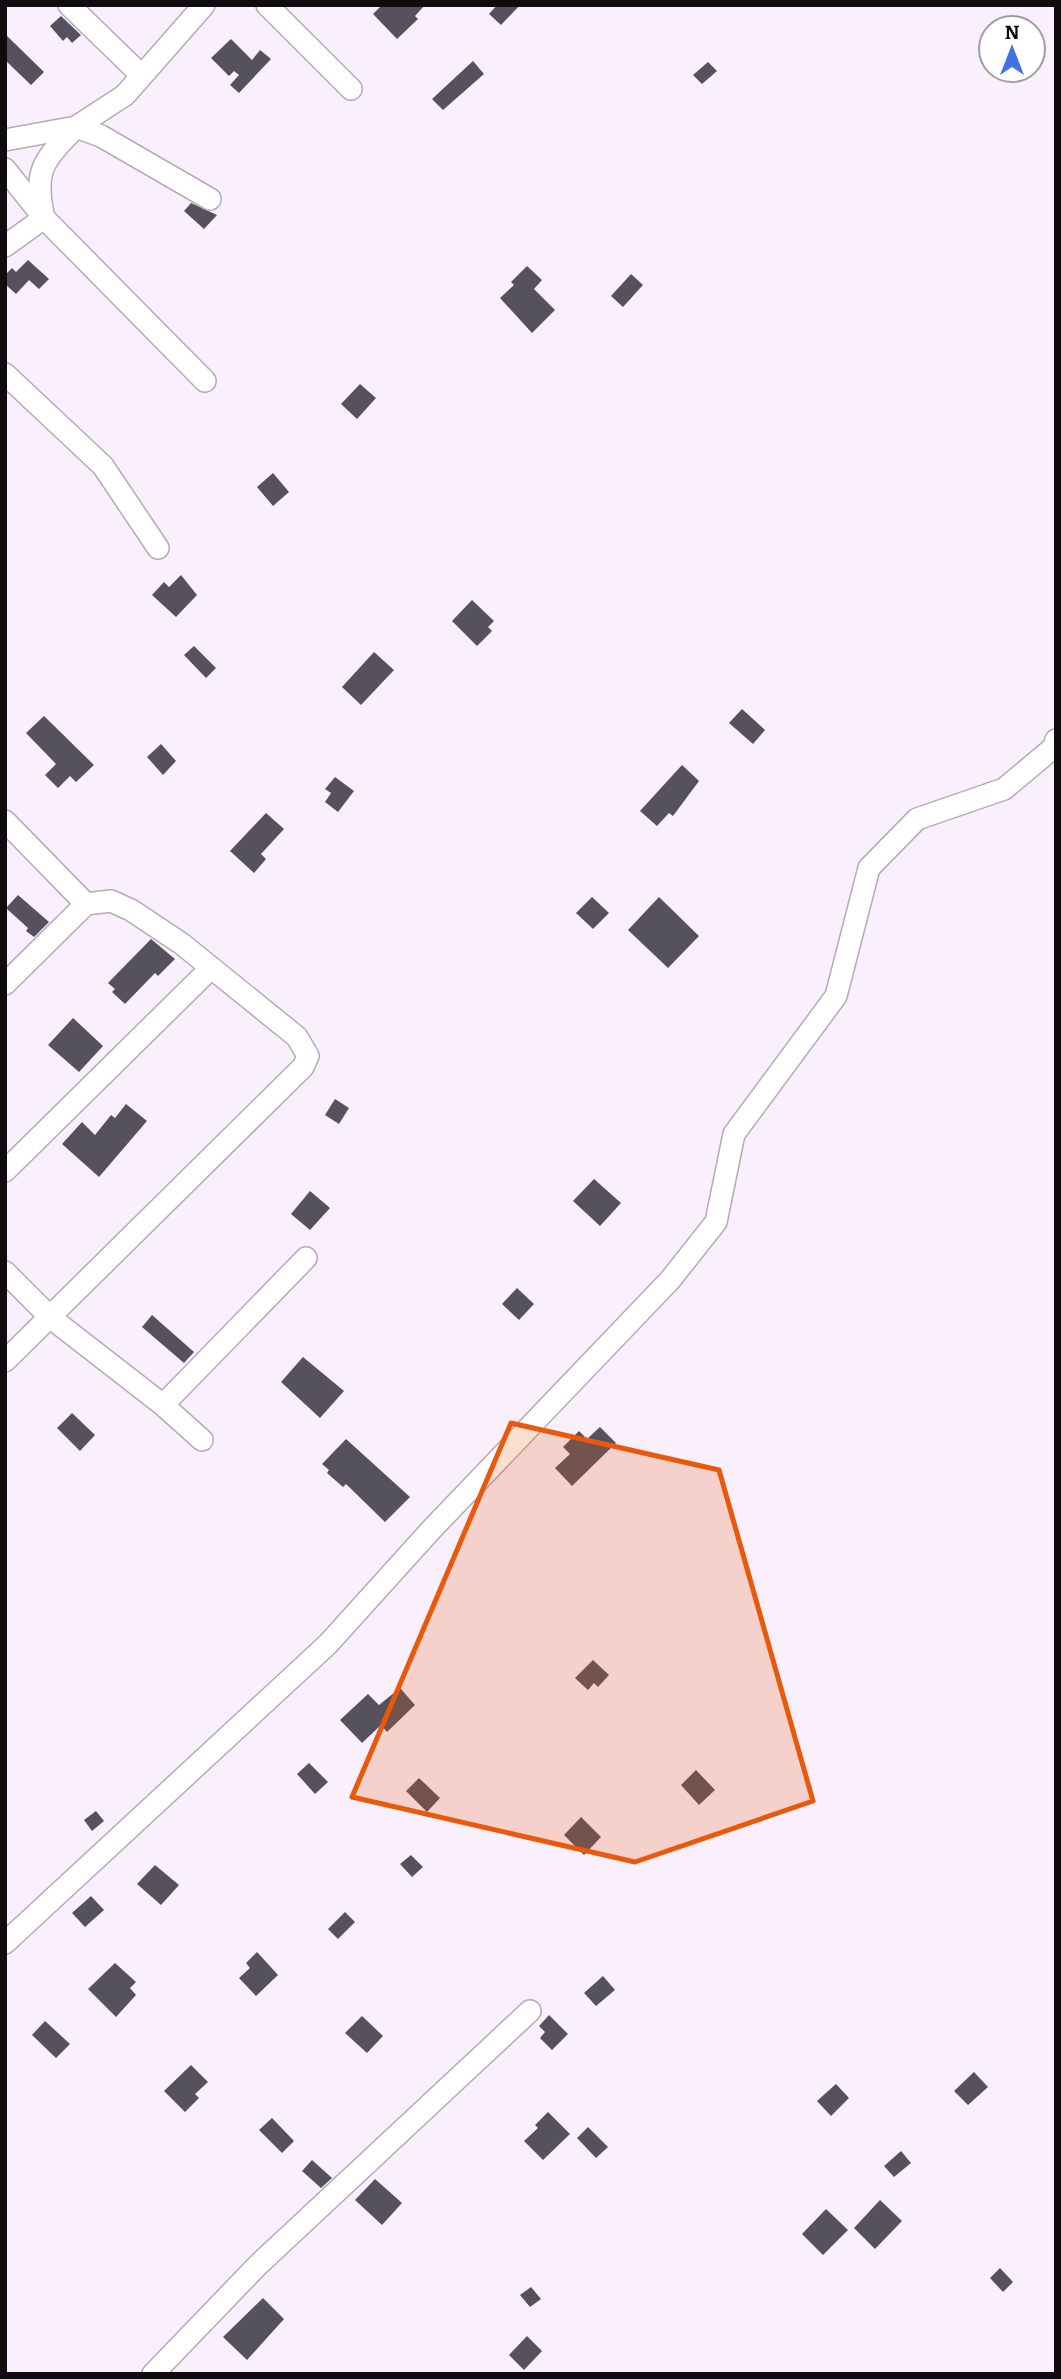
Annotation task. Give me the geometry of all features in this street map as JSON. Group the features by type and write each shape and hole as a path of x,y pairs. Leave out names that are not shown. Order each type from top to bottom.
{"street":[{"path":"69,5 141,75"},
{"path":"44,218 37,188 40,175 52,152 76,127 125,95 204,5"},
{"path":"267,5 351,89"},
{"path":"5,140 76,127 101,136 210,198"},
{"path":"5,169 44,218 205,381"},
{"path":"5,246 44,218"},
{"path":"5,374 95,457 158,548"},
{"path":"5,1943 328,1644 431,1530 670,1280 716,1222 734,1134 836,996 869,868 917,819 1004,789 1053,748 1056,740"},
{"path":"6,823 86,904"},
{"path":"5,984 86,904 111,901 131,909 182,944 209,969 297,1037 308,1056 303,1067 5,1361"},
{"path":"5,1171 209,969"},
{"path":"163,1405 306,1258"},
{"path":"5,1272 51,1318 163,1405 202,1440"},
{"path":"153,2374 258,2265 530,2011"}],"highlighted area":[{"path":"511,1423 719,1470 813,1801 635,1862 352,1797"}],"building":[{"path":"382,5 425,5 415,16 418,19 397,39 373,14"},
{"path":"497,5 520,5 501,25 489,14"},
{"path":"61,16 81,35 72,43 67,37 63,41 50,26"},
{"path":"5,34 44,72 31,85 5,60"},
{"path":"231,39 252,60 260,50 271,59 239,93 230,85 239,75 234,71 229,76 211,58"},
{"path":"473,61 484,74 443,110 432,99"},
{"path":"708,62 717,71 702,84 693,75"},
{"path":"191,203 217,215 204,229 184,211"},
{"path":"28,260 49,279 39,289 29,280 16,294 5,284 5,275 12,268 16,272"},
{"path":"527,266 542,280 534,289 555,310 532,333 500,298 514,285 511,282"},
{"path":"631,274 643,285 623,307 611,296"},
{"path":"360,384 376,398 357,419 341,404"},
{"path":"273,473 289,492 273,506 257,487"},
{"path":"181,575 197,595 176,617 152,595 164,582 169,587"},
{"path":"472,600 494,621 488,627 492,631 477,646 452,621"},
{"path":"194,646 216,668 206,678 184,655"},
{"path":"374,652 394,670 361,705 342,687"},
{"path":"742,709 765,730 753,744 729,723"},
{"path":"44,716 94,765 76,782 70,776 58,788 45,775 56,764 26,733"},
{"path":"161,744 176,761 163,775 147,757"},
{"path":"682,765 699,781 673,816 669,813 657,826 640,811"},
{"path":"335,777 354,791 338,812 325,802 331,793 325,789"},
{"path":"266,813 284,829 261,854 266,859 254,873 230,851"},
{"path":"18,895 49,922 34,937 6,908"},
{"path":"592,897 609,913 593,929 576,913"},
{"path":"659,897 699,936 668,968 628,930"},
{"path":"151,939 175,959 158,976 155,973 125,1004 112,992 115,989 108,983"},
{"path":"73,1018 103,1046 79,1072 48,1045"},
{"path":"335,1099 349,1108 339,1124 325,1115"},
{"path":"126,1104 147,1121 99,1177 62,1144 82,1122 95,1135 111,1115 115,1118"},
{"path":"594,1179 621,1203 600,1226 573,1201"},
{"path":"310,1191 330,1208 310,1230 291,1214"},
{"path":"517,1288 534,1304 519,1320 502,1304"},
{"path":"152,1315 194,1352 184,1363 142,1327"},
{"path":"303,1357 344,1391 320,1418 281,1382"},
{"path":"72,1413 95,1435 80,1451 57,1428"},
{"path":"600,1427 616,1443 572,1486 555,1468 570,1454 563,1447 579,1431 587,1439"},
{"path":"346,1439 410,1497 385,1522 346,1484 343,1487 327,1473 329,1470 322,1464"},
{"path":"593,1660 609,1675 598,1687 594,1683 588,1690 575,1678"},
{"path":"400,1688 415,1705 387,1732 381,1725 362,1743 340,1720 368,1694 379,1705"},
{"path":"309,1763 328,1782 315,1794 297,1774"},
{"path":"696,1770 715,1790 699,1805 681,1785"},
{"path":"419,1778 440,1798 427,1812 406,1791"},
{"path":"96,1811 104,1821 92,1831 84,1820"},
{"path":"581,1817 601,1837 584,1855 564,1835"},
{"path":"411,1855 423,1867 412,1877 400,1864"},
{"path":"155,1865 179,1885 161,1905 137,1884"},
{"path":"91,1896 104,1910 85,1927 72,1913"},
{"path":"345,1912 355,1922 338,1939 328,1929"},
{"path":"257,1952 278,1975 256,1996 239,1978 250,1968 246,1963"},
{"path":"115,1963 136,1982 130,1988 136,1995 116,2017 88,1989"},
{"path":"603,1976 615,1990 596,2006 584,1993"},
{"path":"549,2015 568,2034 552,2050 540,2038 545,2032 539,2026"},
{"path":"362,2016 383,2036 367,2053 345,2033"},
{"path":"45,2021 70,2044 56,2058 32,2035"},
{"path":"191,2065 208,2082 195,2094 199,2098 185,2112 164,2091"},
{"path":"974,2072 988,2087 968,2105 954,2091"},
{"path":"836,2084 849,2098 831,2116 817,2101"},
{"path":"548,2112 570,2134 543,2160 524,2141 538,2128 535,2125"},
{"path":"272,2118 294,2141 282,2153 259,2130"},
{"path":"588,2127 608,2147 596,2158 577,2138"},
{"path":"901,2151 911,2163 894,2177 884,2166"},
{"path":"312,2160 332,2178 321,2188 302,2171"},
{"path":"375,2179 402,2203 382,2225 355,2200"},
{"path":"880,2200 902,2221 875,2249 854,2228"},
{"path":"826,2209 848,2230 823,2255 802,2234"},
{"path":"1000,2268 1013,2282 1003,2292 990,2278"},
{"path":"531,2287 541,2299 530,2307 520,2295"},
{"path":"263,2298 284,2319 247,2360 223,2337"},
{"path":"527,2336 542,2351 524,2370 509,2355"}]}
